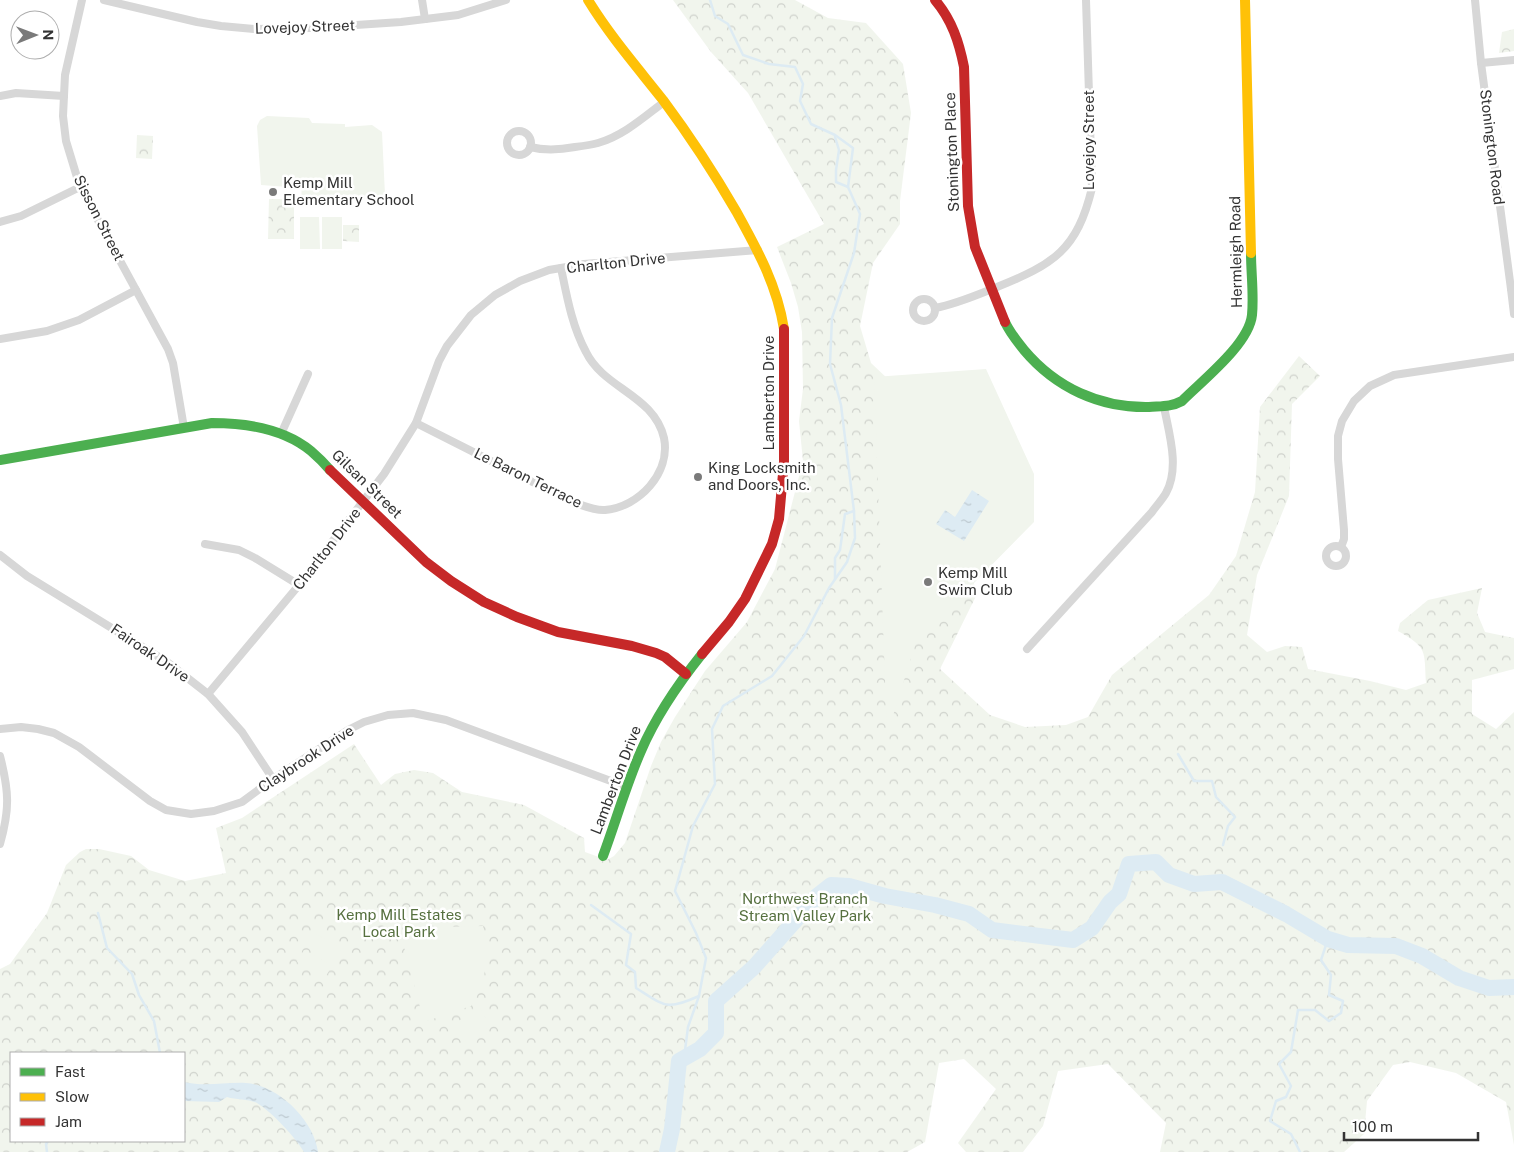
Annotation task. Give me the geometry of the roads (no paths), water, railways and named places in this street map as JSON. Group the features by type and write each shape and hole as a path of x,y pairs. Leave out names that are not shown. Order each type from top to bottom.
{"street":[{"name":"Sisson Street","path":"82,0 66,75 63,116 66,141 80,187 168,349 173,363 184,428"},
{"name":"Lovejoy Street","path":"104,0 221,26 254,30 311,28 425,19 458,15 506,0"},
{"path":"422,0 425,19"},
{"name":"Lamberton Drive","path":"588,0 603,25 664,102 717,178 758,250 773,283 781,310 785,335 784,462 779,519 772,544 745,599 730,622 686,674 659,715 641,751 603,856"},
{"name":"Stonington Place","path":"935,0 942,7 954,27 962,52 968,206 975,247 991,290 1010,332 1035,363 1060,383 1084,396 1133,407 1164,407"},
{"name":"Lovejoy Street","path":"935,308 952,304 1025,276 1055,258 1074,237 1086,212 1092,188 1086,0"},
{"name":"Hermleigh Road","path":"1164,407 1173,406 1190,395 1240,344 1251,322 1252,275 1244,0"},
{"name":"Stonington Road","path":"1475,0 1481,63 1514,314"},
{"path":"1481,63 1514,60"},
{"path":"0,96 16,93 64,96"},
{"path":"530,147 544,151 599,143 631,126 664,102"},
{"path":"0,222 21,216 80,187"},
{"name":"Charlton Drive","path":"208,694 299,584 384,474 416,422 439,361 447,346 471,315 496,295 520,281 549,270 584,264 758,250"},
{"name":"Le Baron Terrace","path":"416,422 572,502 597,510 621,506 637,499 646,492 660,469 664,454 664,439 660,426 644,404 611,382 594,366 573,323 561,268"},
{"path":"0,339 47,331 79,320 136,290"},
{"path":"1341,547 1344,539 1344,530 1338,436 1342,421 1354,401 1370,386 1394,375 1514,357"},
{"path":"282,434 308,374"},
{"path":"1028,649 1152,512 1166,493 1171,482 1173,454 1164,407"},
{"name":"Gilsan Street","path":"0,460 212,422 236,422 261,426 295,439 310,450 426,562 484,602 517,617 558,632 656,652 686,674"},
{"path":"205,544 239,550 299,584"},
{"name":"Fairoak Drive","path":"0,556 27,576 167,662 208,694 242,732 273,779"},
{"name":"Claybrook Drive","path":"0,729 22,727 54,733 79,747 150,801 166,810 191,814 228,808 242,802 273,779 348,730 364,722 388,715 413,713 446,720 627,787"},
{"path":"0,756 6,780 8,802 7,821 0,844"}],"water":[{"path":"972,490 989,501 964,541 936,524 945,510 955,517"},
{"path":"185,1082 207,1084 246,1083 270,1090 282,1097 302,1117 310,1128 318,1152 304,1152 283,1126 257,1103 227,1097 219,1102 185,1101"}],"waterway":[{"path":"684,1058 688,1027 699,996 706,958 675,891 693,826 715,784 712,729 723,706 772,676 804,636 829,588 847,562 855,538 854,511 841,405 830,364 832,318 854,253 860,214 848,187 853,148 835,135 811,124 800,101 803,84 795,67 769,64 743,55 728,24 715,16 710,0"},
{"path":"835,137 839,150 836,182 848,187"},
{"path":"835,579 835,558 840,550 845,514 854,511"},
{"path":"1178,754 1194,781 1212,781 1216,797 1235,817 1228,826 1223,845"},
{"path":"667,1152 672,1129 679,1061 700,1049 716,1033 716,1001 754,967 817,896 831,885 849,886 885,896 935,905 969,914 992,930 1073,940 1092,928 1110,902 1119,894 1129,864 1156,862 1169,875 1194,884 1222,882 1286,914 1328,939 1348,945 1396,946 1422,956 1459,978 1489,988 1514,987"},
{"path":"591,905 631,934 626,965 635,972 636,988 653,999 672,1005 699,996"},
{"path":"98,913 107,948 132,974 139,995 154,1021 160,1052"},
{"path":"1300,1152 1291,1134 1270,1121 1276,1101 1286,1097 1291,1086 1279,1064 1291,1052 1298,1010 1315,1010 1329,1021 1341,1013 1343,1001 1329,995 1331,975 1321,960 1328,939"},
{"path":"47,1142 47,1152"}],"place":[{"name":"Kemp Mill Elementary School","path":"273,192"},
{"name":"King Locksmith and Doors, Inc.","path":"698,477"},
{"name":"Kemp Mill Swim Club","path":"928,582"}],"park label":[{"name":"Northwest Branch Stream Valley Park","path":"805,908"},
{"name":"Kemp Mill Estates Local Park","path":"399,924"}]}
